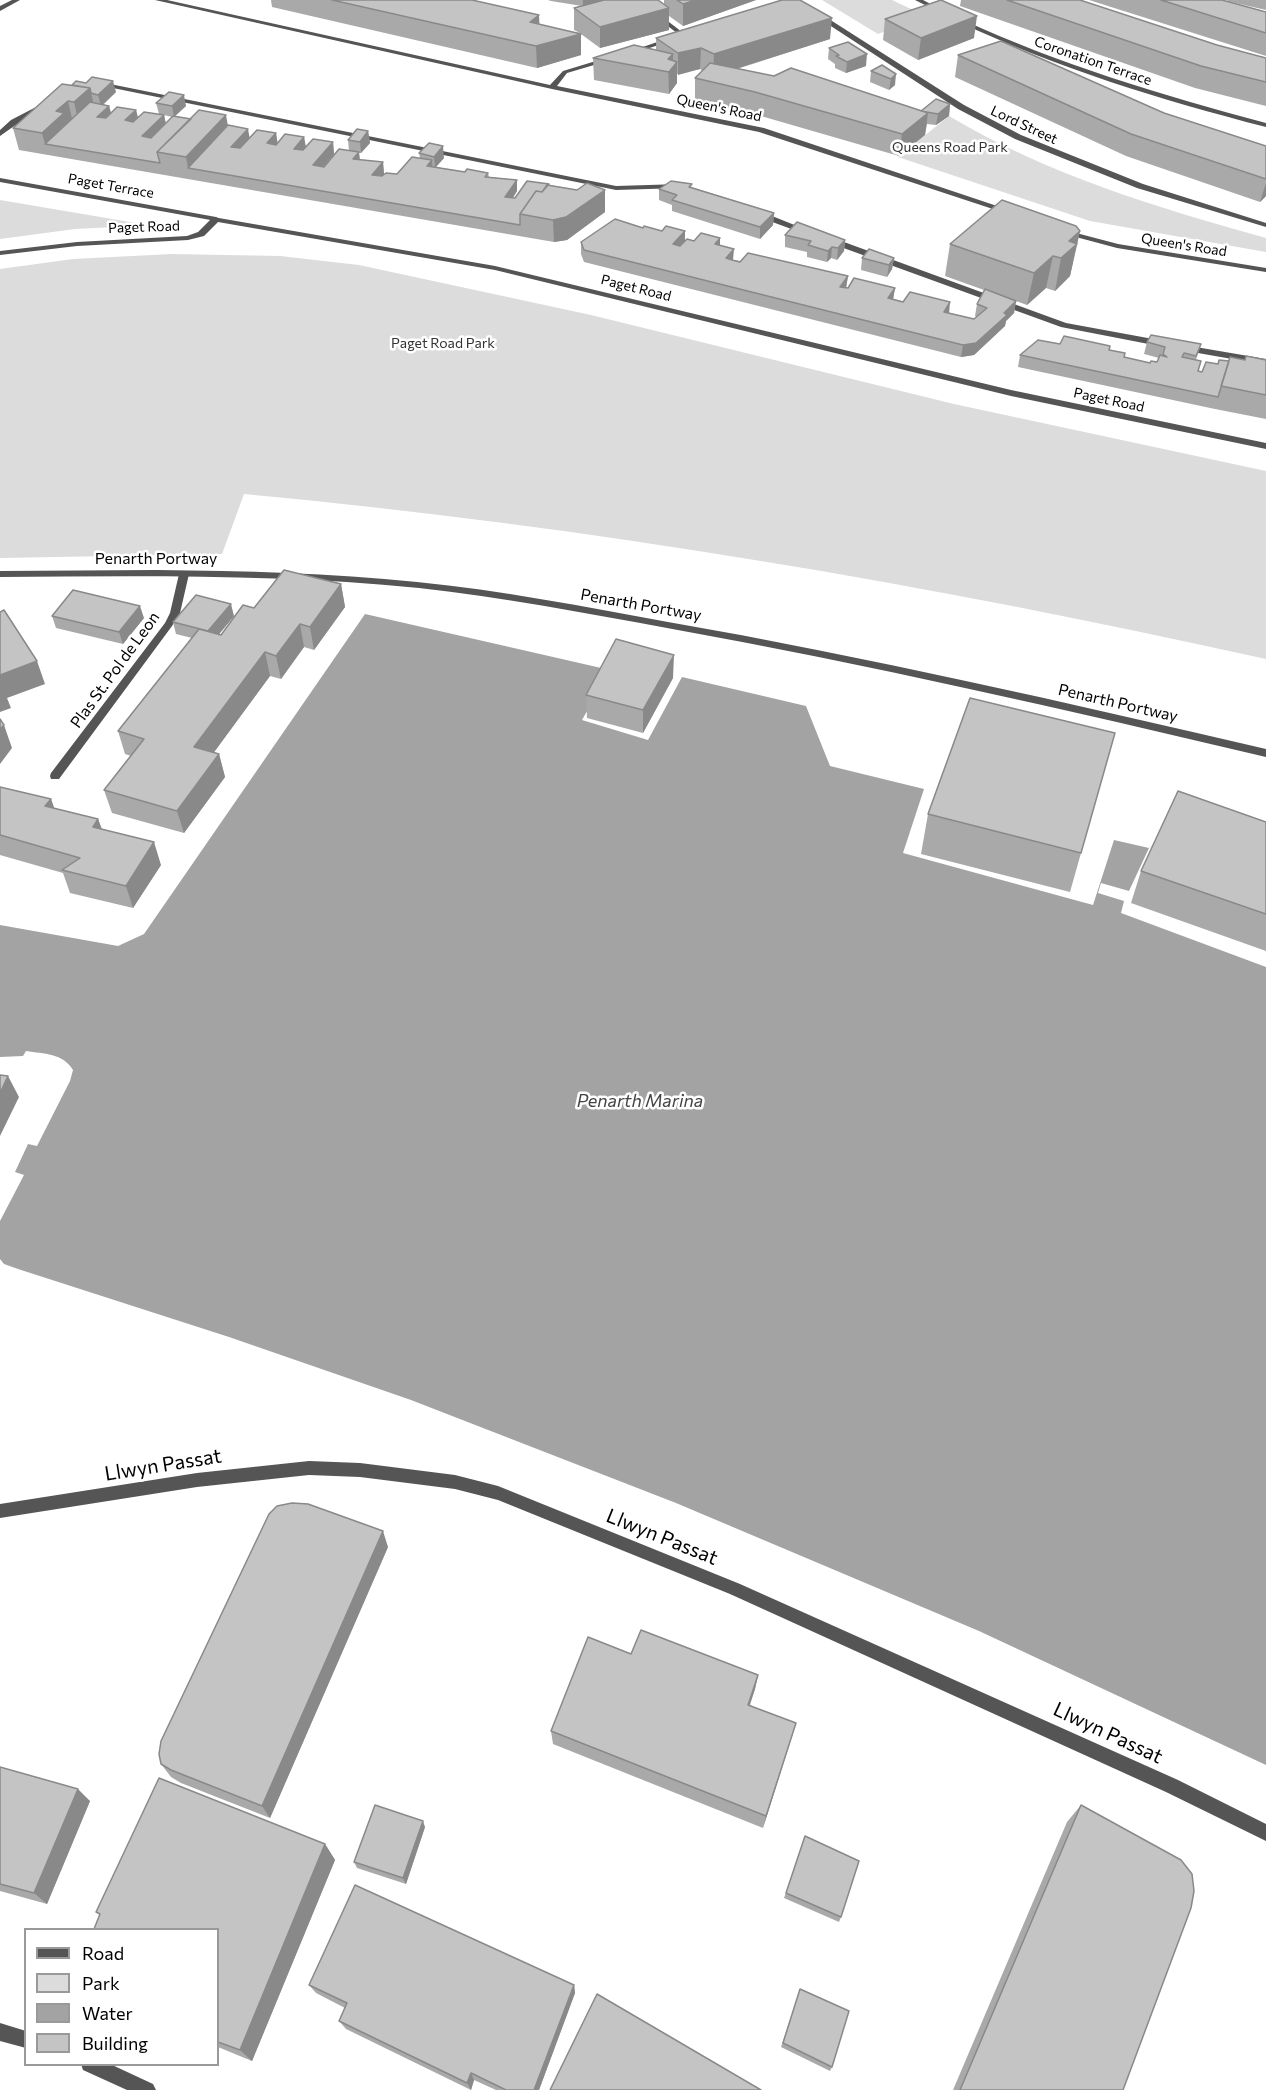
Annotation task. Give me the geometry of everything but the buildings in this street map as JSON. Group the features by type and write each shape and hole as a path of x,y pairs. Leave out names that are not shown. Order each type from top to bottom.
{"street":[{"path":"0,9 17,0"},
{"name":"Queen's Road","path":"159,0 552,87 787,136 1016,214"},
{"path":"636,0 683,35"},
{"name":"Coronation Terrace","path":"918,0 1007,43 1066,66 1164,98 1266,125"},
{"path":"933,7 943,1"},
{"name":"Lord Street","path":"793,2 962,107 1018,136 1140,186 1266,225"},
{"path":"552,87 565,72 694,32"},
{"path":"88,84 95,82 616,188 672,185 694,190"},
{"path":"0,134 14,122 53,101"},
{"name":"Paget Terrace","path":"0,180 216,219"},
{"path":"749,210 815,235"},
{"name":"Paget Road","path":"0,254 86,243 188,238 201,234 216,219 495,268 985,387 1266,446"},
{"name":"Queen's Road","path":"1059,229 1117,246 1266,270"},
{"path":"826,239 1064,325 1266,362"},
{"name":"Penarth Portway","path":"0,574 184,574 370,581 493,595 691,628 899,669 1266,753"},
{"name":"Plas St. Pol de Leon","path":"55,776 169,624 175,613 184,574"},
{"name":"Llwyn Passat","path":"0,1511 197,1480 309,1468 381,1472 466,1485 498,1493 735,1589 1141,1771 1266,1833"},
{"path":"0,2032 24,2039"},
{"path":"93,2066 147,2090"}],"green space":[{"path":"822,0 892,0 926,16 878,34"},
{"name":"Queens Road Park","path":"949,116 986,137 1063,172 1144,202 1266,238 1266,252 1090,221 898,157"},
{"path":"0,200 136,223 135,226 75,229 0,239"},
{"name":"Paget Road Park","path":"172,254 280,256 359,265 591,315 954,404 1266,471 1266,659 1013,606 758,560 501,523 244,494 222,554 0,558 0,269 73,259"}],"water":[{"name":"Penarth Marina","path":"365,614 610,670 582,720 648,740 682,677 806,706 830,766 924,789 903,853 1093,905 1114,840 1149,848 1159,840 1266,876 1266,1765 979,1631 676,1503 411,1400 229,1337 18,1269 4,1264 0,1259 0,1221 24,1175 15,1172 28,1144 37,1146 70,1081 73,1070 64,1060 46,1054 26,1051 23,1056 0,1057 0,925 118,946 144,934"}],"pier":[{"path":"1159,840 1266,876 1266,967 1121,913 1124,901 1098,893 1101,883 1129,891 1149,848"}]}
